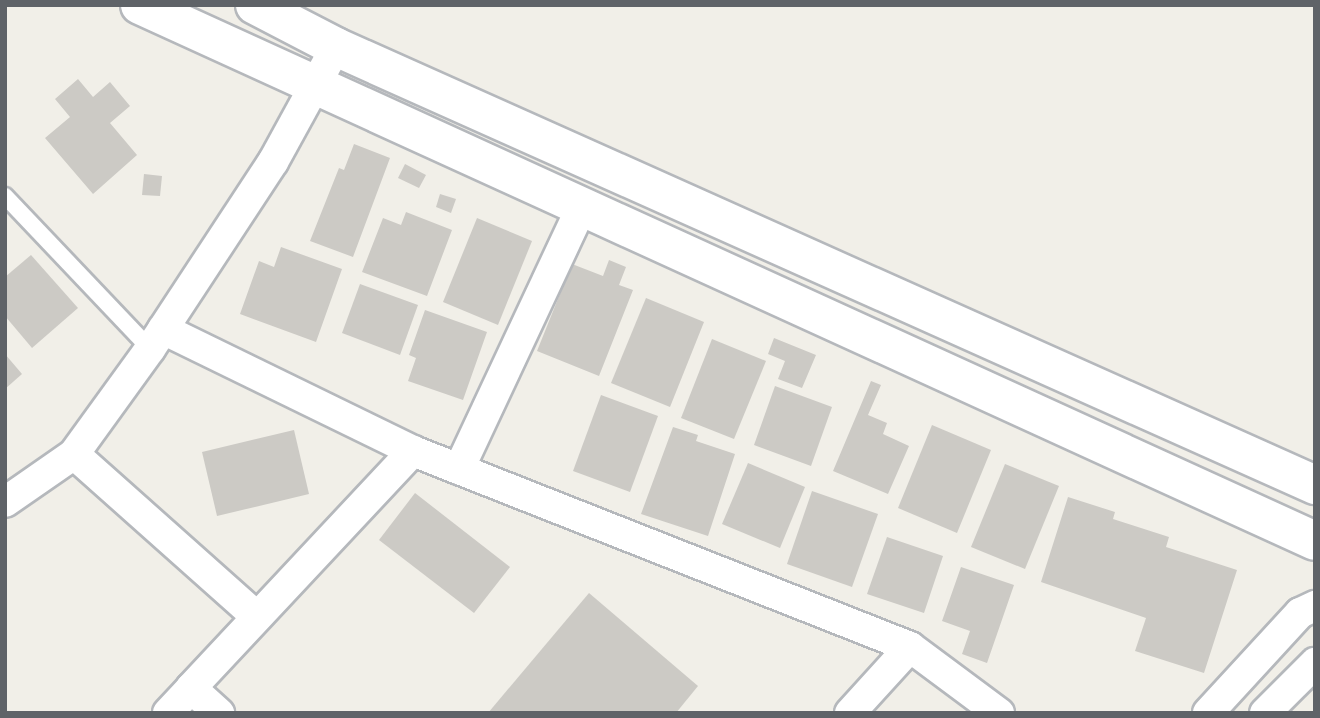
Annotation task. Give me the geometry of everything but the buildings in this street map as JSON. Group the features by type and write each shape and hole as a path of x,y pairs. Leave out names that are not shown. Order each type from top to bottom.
{"street":[{"path":"140,5 1315,541"},
{"path":"255,5 336,47 1315,485"},
{"path":"5,502 74,454 157,339 273,162 336,47"},
{"path":"459,469 582,207"},
{"path":"157,339 414,451 910,647 999,713"},
{"path":"168,713 256,616 414,451"},
{"path":"74,454 256,616"},
{"path":"1213,710 1310,603"},
{"path":"850,713 910,647"},
{"path":"1265,713 1312,670"},
{"path":"191,688 219,713"}],"lane":[{"path":"5,196 157,339"}]}
